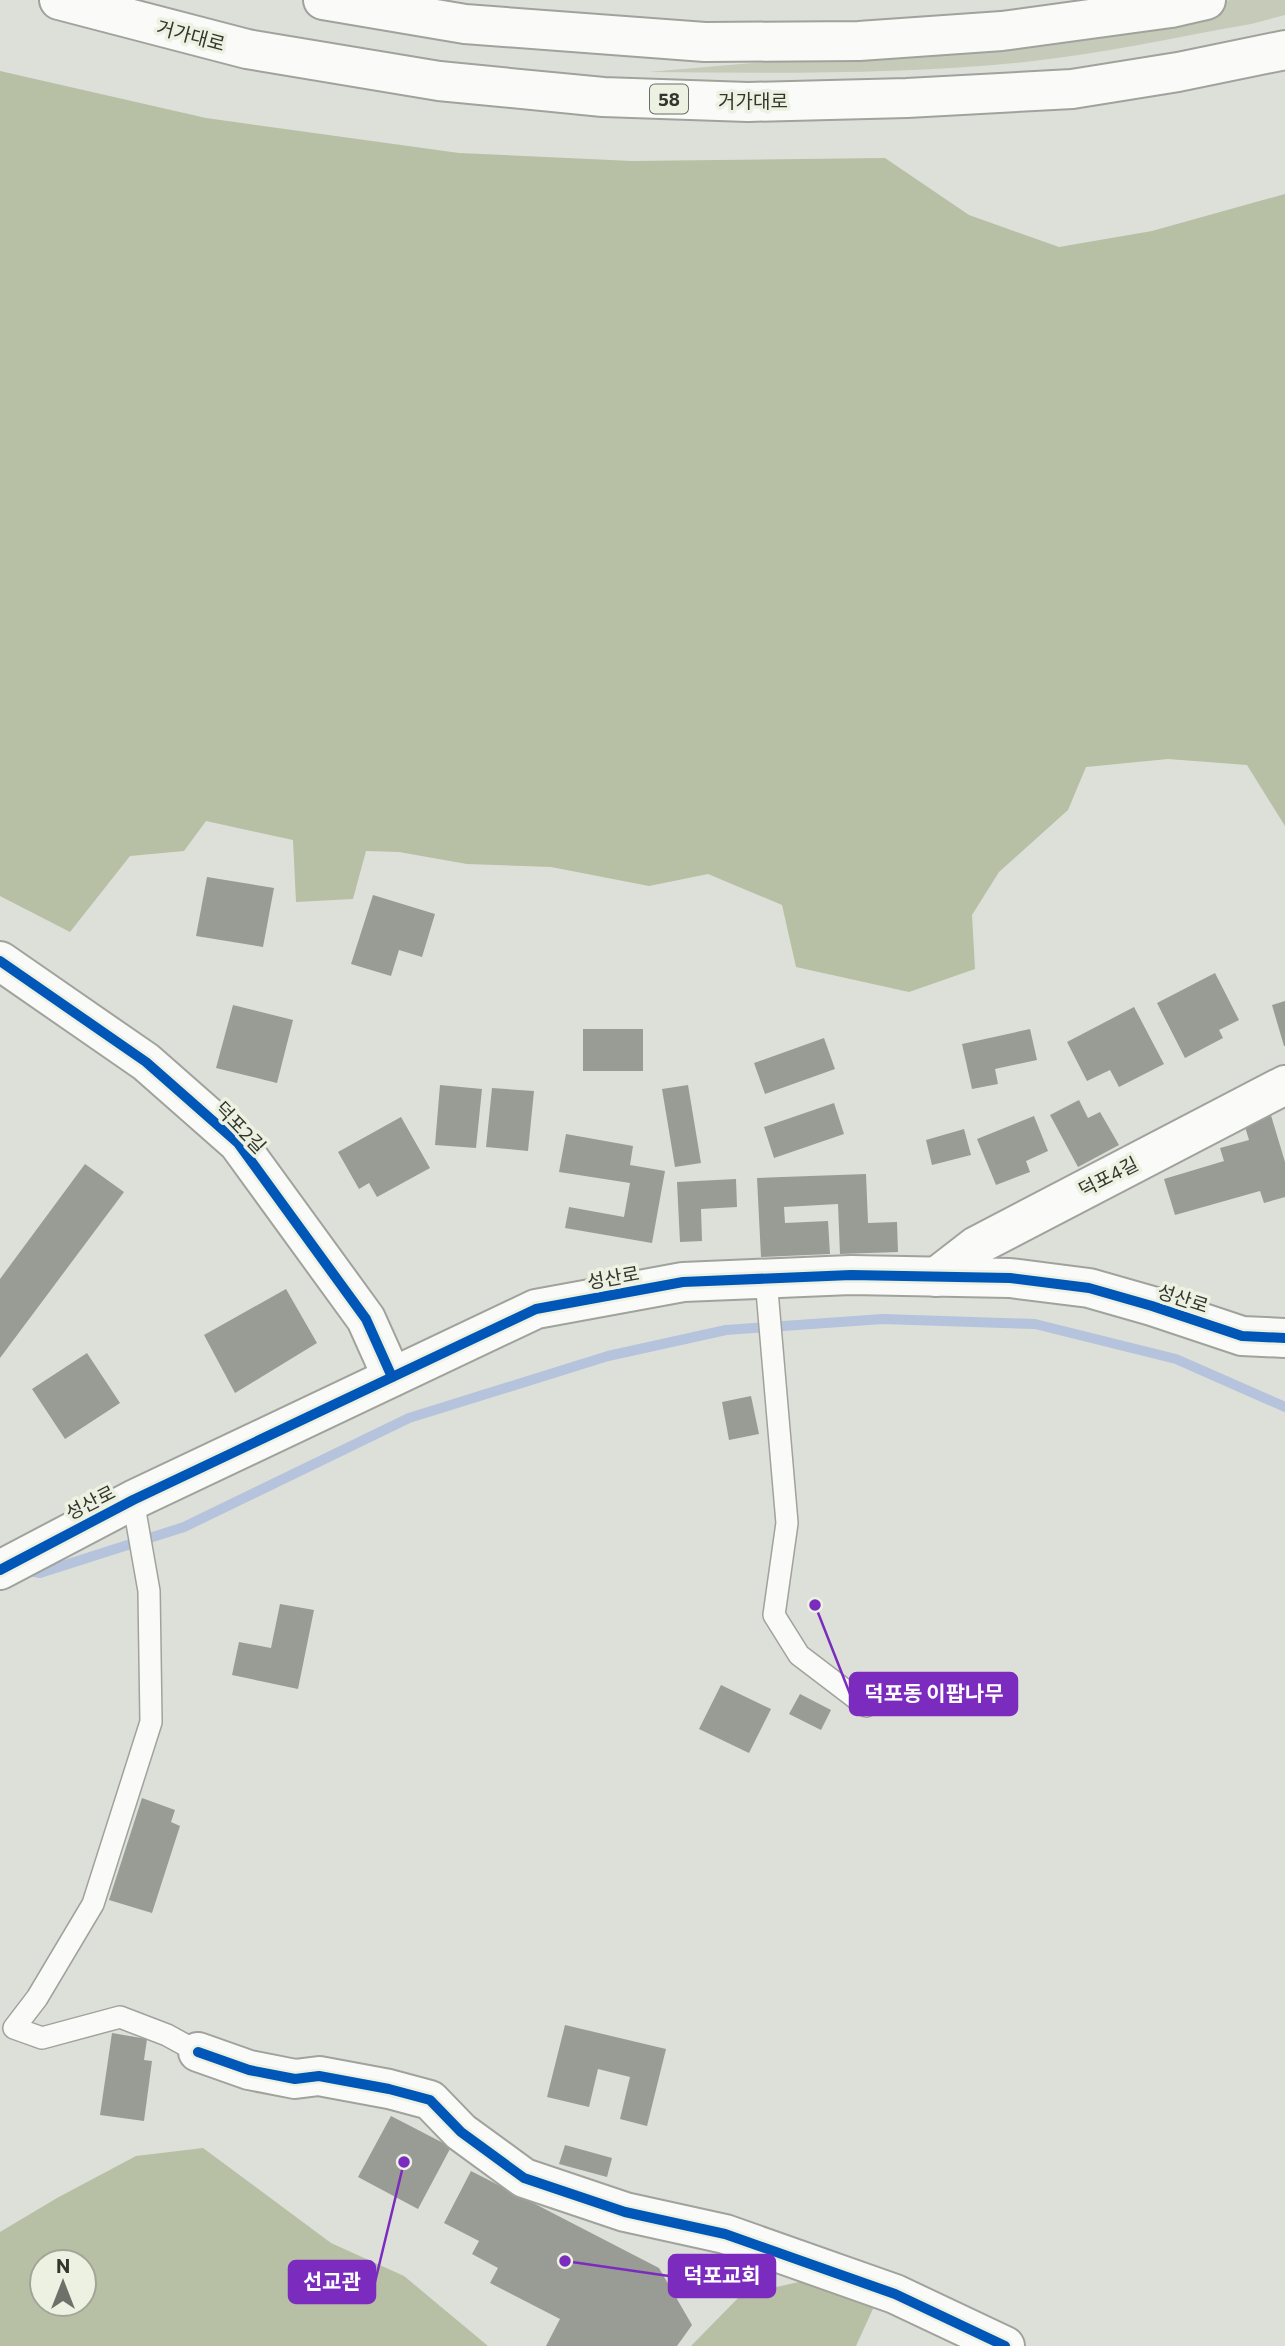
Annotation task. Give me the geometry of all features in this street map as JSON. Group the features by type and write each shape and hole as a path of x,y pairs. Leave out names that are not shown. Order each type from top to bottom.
{"main road":[{"name":"거가대로","path":"59,0 247,50 439,81 603,97 761,102 907,98 1072,89 1178,72 1285,50"},
{"path":"323,0 465,24 705,42 859,41 1002,31 1171,8 1206,0"},
{"path":"1002,31 1013,10 1037,0"},
{"name":"덕포2길","path":"0,961 146,1062 238,1143 366,1319 392,1377"},
{"name":"덕포4길","path":"936,1277 976,1246 1285,1085"},
{"name":"성산로","path":"0,1570 133,1500 536,1309 682,1282 851,1275 1010,1278 1089,1288 1242,1336 1285,1338"},
{"path":"198,2052 249,2070 295,2079 319,2076 430,2100 461,2132 524,2179 625,2212 725,2234 895,2294 1005,2346"}],"lane":[{"path":"766,1279 787,1523 774,1615 799,1655 866,1706"},
{"path":"133,1500 149,1591 151,1722 93,1904 37,1998 14,2028 42,2038 120,2017 167,2035 198,2052"}],"green space":[{"path":"1230,0 1285,0 1285,15 1251,24 1110,50 1025,62 837,72 648,72 1021,40"},
{"path":"0,71 206,118 459,153 632,161 885,158 969,215 1059,247 1152,231 1285,194 1285,826 1247,765 1168,759 1086,767 1068,810 999,872 972,915 975,969 909,992 796,967 782,905 708,874 649,886 551,867 467,864 399,852 366,851 353,899 296,902 293,840 206,821 184,851 130,856 70,932 0,896"},
{"path":"203,2148 331,2243 404,2276 488,2346 0,2346 0,2232 136,2156"},
{"path":"812,2279 877,2300 856,2346 691,2346 741,2295"}],"building":[{"path":"207,877 274,888 263,947 196,936"},
{"path":"373,895 435,914 422,957 399,950 391,976 351,964"},
{"path":"1215,973 1239,1020 1219,1030 1223,1038 1185,1058 1157,1003"},
{"path":"1285,1001 1285,1046 1284,1046 1272,1005"},
{"path":"233,1005 293,1020 277,1083 216,1068"},
{"path":"1134,1007 1164,1064 1119,1087 1110,1070 1087,1081 1067,1042"},
{"path":"583,1029 643,1029 643,1071 583,1071"},
{"path":"1030,1029 1037,1060 995,1069 998,1084 972,1089 962,1044"},
{"path":"824,1038 835,1069 765,1094 754,1063"},
{"path":"440,1085 482,1089 476,1148 435,1145"},
{"path":"688,1085 701,1163 675,1167 662,1089"},
{"path":"492,1088 534,1091 528,1151 486,1147"},
{"path":"1079,1100 1088,1118 1100,1112 1119,1145 1078,1167 1050,1115"},
{"path":"834,1103 844,1134 774,1158 764,1127"},
{"path":"1270,1112 1285,1162 1285,1197 1264,1203 1260,1191 1175,1215 1164,1179 1224,1161 1220,1148 1249,1140 1243,1120"},
{"path":"1034,1116 1048,1151 1026,1161 1030,1172 996,1185 977,1139"},
{"path":"401,1117 430,1168 377,1197 369,1183 359,1189 338,1152"},
{"path":"964,1129 971,1155 932,1165 926,1140"},
{"path":"566,1134 633,1146 630,1165 665,1171 652,1243 565,1228 569,1207 624,1217 630,1183 559,1172"},
{"path":"85,1164 124,1192 0,1358 0,1279"},
{"path":"866,1174 868,1223 897,1222 898,1252 840,1254 838,1204 784,1207 785,1223 828,1221 830,1254 761,1257 757,1178"},
{"path":"736,1179 737,1207 701,1209 702,1241 680,1242 677,1182"},
{"path":"286,1289 317,1343 235,1393 204,1335"},
{"path":"87,1353 120,1403 65,1439 32,1389"},
{"path":"751,1396 759,1434 729,1440 722,1402"},
{"path":"280,1604 314,1610 298,1689 232,1675 239,1642 271,1648"},
{"path":"721,1685 771,1709 749,1753 699,1729"},
{"path":"800,1694 831,1710 821,1730 789,1714"},
{"path":"142,1798 175,1810 171,1822 180,1826 152,1913 109,1900"},
{"path":"565,2025 666,2049 647,2126 620,2119 630,2077 598,2069 589,2107 547,2097"},
{"path":"112,2033 147,2039 144,2060 152,2061 144,2121 100,2115"},
{"path":"391,2116 451,2147 418,2209 358,2177"},
{"path":"565,2145 612,2158 607,2177 559,2164"},
{"path":"471,2171 659,2268 692,2325 677,2346 546,2346 560,2319 490,2283 498,2268 472,2254 479,2241 444,2223"}],"waterway":[{"path":"23,1570 40,1573 184,1527 409,1418 608,1356 726,1330 883,1319 1035,1324 1176,1359 1285,1407"}],"cycle path":[{"path":"0,961 146,1062 238,1143 366,1319 392,1377"},
{"path":"0,1570 133,1500 536,1309 683,1282 851,1275 1010,1278 1089,1288 1242,1336 1285,1338"},
{"path":"198,2052 249,2070 295,2079 319,2076 430,2100 461,2132 524,2178 625,2212 725,2234 895,2294 1005,2346"}],"place":[{"name":"덕포동 이팝나무","path":"815,1605"},
{"name":"선교관","path":"404,2162"},
{"name":"덕포교회","path":"565,2261"}]}
